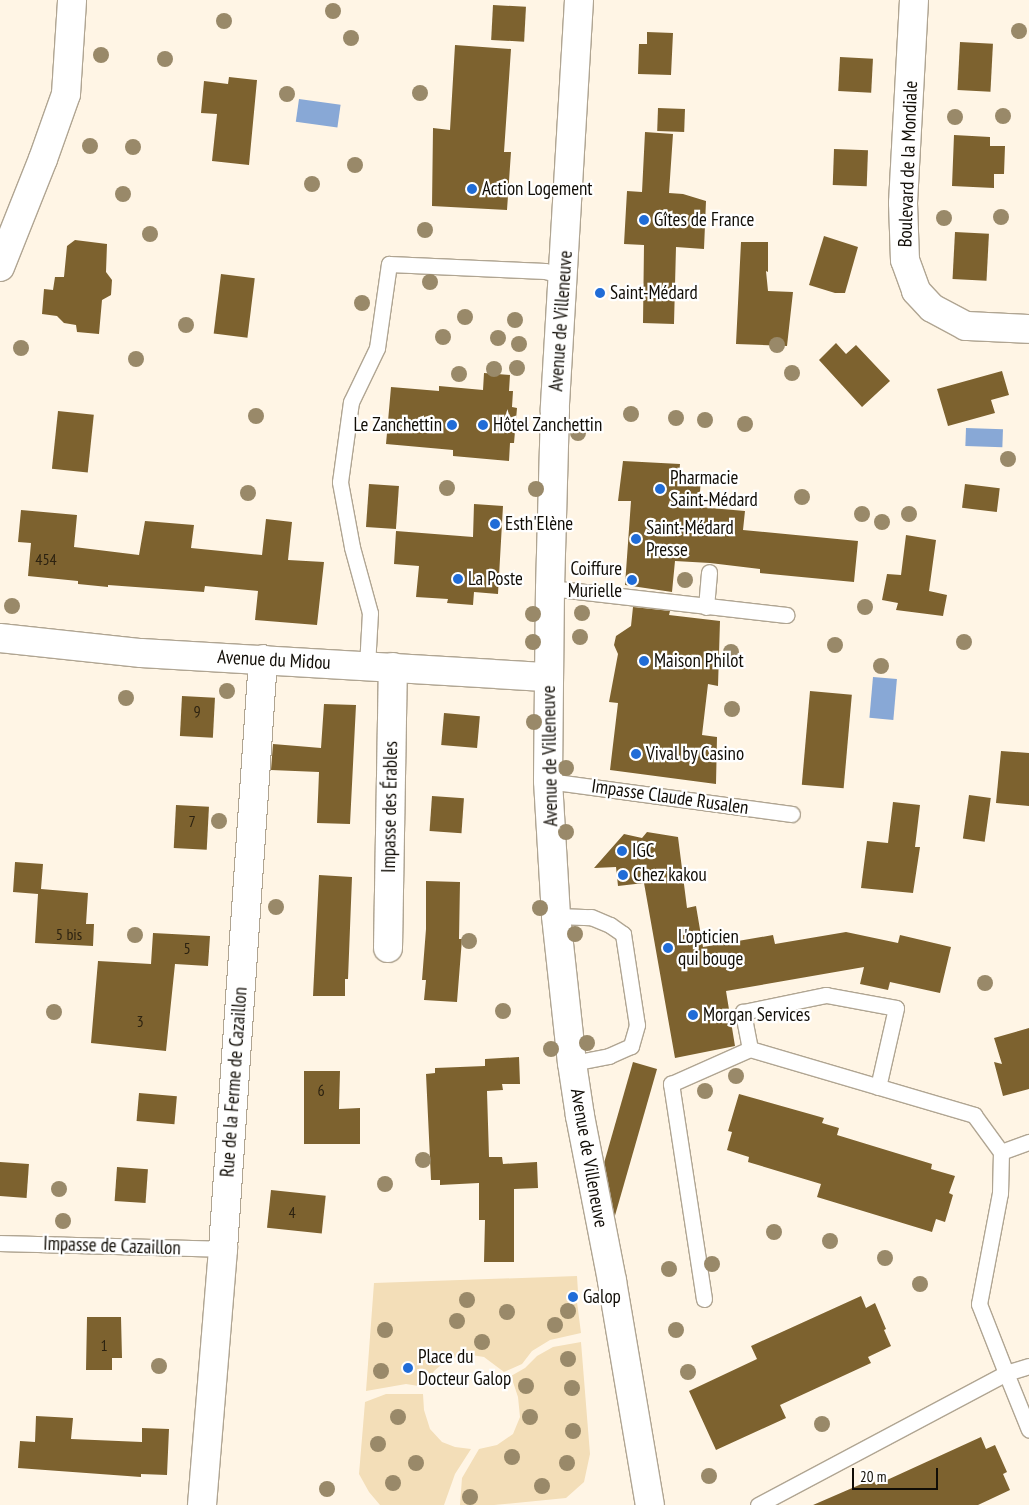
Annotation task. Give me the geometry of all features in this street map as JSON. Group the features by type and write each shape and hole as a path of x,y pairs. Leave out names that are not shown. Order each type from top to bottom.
{"street":[{"path":"0,267 43,159 66,94 72,0"},
{"name":"Avenue de Villeneuve","path":"579,0 555,410 548,677 548,781 556,916 572,1063 580,1116 612,1282 646,1503"},
{"name":"Boulevard de la Mondiale","path":"914,0 903,203 905,260 916,291 932,308 966,326 1029,329"},
{"name":"Avenue du Midou","path":"0,638 141,653 548,677"},
{"name":"Rue de la Ferme de Cazaillon","path":"202,1505 223,1249 263,659"},
{"name":"Impasse des Érables","path":"380,666 388,948"}],"lane":[{"path":"380,666 370,613 352,547 340,482 351,402 378,348 389,264 545,271 564,276"},
{"path":"706,607 709,572"},
{"path":"550,588 786,616"},
{"name":"Impasse Claude Rusalen","path":"548,781 792,814"},
{"path":"556,916 591,917 610,925 623,934 637,1025 630,1046 609,1056 572,1063"},
{"path":"750,1050 743,1012 826,995 896,1008 878,1087"},
{"path":"704,1300 671,1084 750,1050 974,1115 1001,1152 1000,1193 979,1304 1029,1430"},
{"path":"1001,1152 1029,1142"},
{"name":"Impasse de Cazaillon","path":"0,1243 223,1249"},
{"path":"758,1505 1006,1373 1029,1366"}],"shaded area":[{"path":"577,1276 578,1292 568,1292 568,1301 577,1302 581,1333 550,1340 532,1351 522,1364 504,1372 484,1357 465,1354 447,1360 434,1371 425,1387 406,1384 366,1391 374,1283"},
{"path":"581,1342 590,1454 584,1482 566,1498 494,1505 460,1505 462,1478 479,1449 497,1445 513,1434 520,1417 518,1397 511,1376 525,1368 537,1356 553,1347"},
{"path":"386,1394 423,1394 424,1410 430,1429 442,1442 455,1447 471,1449 455,1474 444,1505 380,1505 369,1492 359,1474 365,1402"}],"water":[{"path":"299,99 341,105 337,128 296,122"},
{"path":"966,428 1003,429 1002,447 965,446"},
{"path":"873,677 897,679 893,720 869,718"}],"building":[{"path":"493,5 526,7 524,42 491,40"},
{"path":"647,32 673,33 671,75 638,74 639,44 647,44"},
{"path":"960,42 993,44 990,92 957,90"},
{"path":"455,45 511,49 504,152 511,152 507,210 432,206 433,128 450,130"},
{"path":"840,57 873,59 871,93 838,91"},
{"path":"229,77 257,80 249,165 212,161 217,114 201,113 204,81 228,84"},
{"path":"658,108 685,109 684,132 657,131"},
{"path":"645,132 673,134 669,193 683,194 706,201 704,249 676,247 674,324 643,323 644,245 624,244 627,191 642,192"},
{"path":"954,135 990,137 990,146 1005,146 1004,174 994,174 994,188 952,186"},
{"path":"834,149 868,150 867,186 833,185"},
{"path":"955,232 989,234 986,281 953,279"},
{"path":"824,236 858,247 845,293 835,293 809,285"},
{"path":"75,240 107,244 106,272 112,280 111,295 102,300 99,334 77,332 76,325 64,323 57,316 42,314 44,289 53,290 55,277 64,277 67,246"},
{"path":"741,242 768,242 768,272 766,271 768,291 793,292 787,346 736,344"},
{"path":"221,274 255,278 247,338 214,334"},
{"path":"836,343 846,354 856,345 890,381 862,407 819,360"},
{"path":"1002,371 1009,395 991,400 995,413 948,426 937,389"},
{"name":"Le Zanchettin","path":"484,373 510,375 509,391 513,391 512,407 517,408 514,443 510,443 509,461 453,456 453,450 386,444 391,387 439,391 439,386 483,390"},
{"path":"58,411 94,415 88,472 52,469"},
{"path":"623,461 680,464 679,475 701,477 699,507 745,511 743,530 858,541 854,582 760,573 760,569 710,563 675,561 672,592 625,585 631,501 618,501"},
{"path":"369,484 399,486 396,529 366,527"},
{"path":"965,484 1000,488 997,512 962,508"},
{"name":"La Poste","path":"474,504 503,506 498,594 474,592 473,605 447,603 448,599 416,597 419,566 394,564 396,531 473,537"},
{"path":"21,510 77,515 74,547 139,555 145,521 194,525 191,548 262,555 266,519 292,522 288,560 324,562 317,625 255,620 258,591 205,586 204,592 108,585 108,587 78,584 78,581 28,576 31,543 18,542"},
{"path":"906,535 936,540 929,591 947,595 943,616 896,610 898,603 882,600 887,574 901,575"},
{"path":"633,607 670,611 669,615 720,621 718,686 708,684 702,735 717,737 716,784 610,770 618,703 609,702 618,654 614,645 616,636 631,626"},
{"path":"810,691 852,695 844,788 802,785"},
{"path":"182,696 215,698 213,738 180,736"},
{"path":"324,704 356,705 350,824 317,823 319,772 271,770 273,744 321,748"},
{"path":"444,713 480,716 477,748 441,745"},
{"path":"1001,751 1029,753 1029,806 996,803"},
{"path":"969,795 991,798 985,842 963,839"},
{"path":"432,796 464,798 461,833 430,831"},
{"path":"893,802 920,805 915,847 920,847 913,893 861,888 867,841 888,843"},
{"path":"176,805 209,807 207,850 174,848"},
{"path":"647,832 678,837 687,908 696,906 703,947 773,935 775,944 846,932 898,943 900,935 951,947 940,993 890,982 888,990 860,984 864,967 726,991 735,1046 675,1058 644,883 618,886 616,867 594,868 624,834 642,838"},
{"path":"15,862 43,864 41,889 88,893 86,924 94,924 93,946 35,943 38,894 13,892"},
{"path":"319,875 352,877 348,979 345,979 345,996 313,996"},
{"path":"426,881 460,882 459,939 462,939 457,1002 424,1000 426,980 422,980 426,929"},
{"path":"153,933 210,936 208,966 175,964 166,1051 91,1043 98,961 151,964"},
{"path":"1029,1028 1029,1089 1003,1096 994,1062 1002,1064 994,1038"},
{"path":"519,1057 520,1084 502,1084 503,1090 487,1091 489,1157 502,1157 503,1164 537,1162 538,1188 514,1189 514,1262 484,1262 485,1220 479,1220 479,1183 440,1185 440,1180 431,1180 426,1074 435,1073 435,1068 485,1066 485,1059"},
{"path":"633,1062 657,1069 615,1217 591,1210"},
{"path":"304,1071 340,1071 339,1109 360,1108 360,1144 304,1144"},
{"path":"139,1093 177,1096 174,1124 137,1121"},
{"path":"739,1094 824,1118 822,1123 839,1128 837,1135 932,1164 931,1169 955,1176 949,1193 953,1195 945,1222 936,1219 932,1232 817,1197 821,1184 748,1162 749,1157 727,1150 732,1132 728,1131"},
{"path":"0,1162 29,1164 27,1198 0,1196"},
{"path":"117,1167 148,1169 146,1203 115,1201"},
{"path":"271,1190 326,1196 322,1234 267,1228"},
{"path":"861,1296 866,1308 875,1303 891,1346 868,1357 871,1363 780,1405 786,1418 716,1450 689,1391 757,1359 751,1346"},
{"path":"87,1317 121,1317 122,1358 112,1358 112,1370 86,1370"},
{"path":"36,1416 73,1418 71,1439 142,1442 142,1428 169,1429 167,1475 141,1474 141,1477 18,1468 20,1441 35,1442"},
{"path":"981,1437 986,1449 995,1445 1007,1472 1003,1474 1010,1490 978,1505 813,1505 873,1479 876,1485"}],"place":[{"name":"Action Logement","path":"472,189"},
{"name":"Gîtes de France","path":"644,220"},
{"name":"Saint-Médard","path":"600,293"},
{"name":"Le Zanchettin","path":"452,425"},
{"name":"Hôtel Zanchettin","path":"483,425"},
{"name":"Pharmacie Saint-Médard","path":"660,489"},
{"name":"Esth'Elène","path":"495,524"},
{"name":"Saint-Médard Presse","path":"636,539"},
{"name":"La Poste","path":"458,579"},
{"name":"Coiffure Murielle","path":"632,580"},
{"name":"Maison Philot","path":"644,661"},
{"name":"Vival by Casino","path":"636,754"},
{"name":"IGC","path":"622,851"},
{"name":"Chez kakou","path":"623,875"},
{"name":"L'opticien qui bouge","path":"668,948"},
{"name":"Morgan Services","path":"693,1015"},
{"name":"Galop","path":"573,1297"},
{"name":"Place du Docteur Galop","path":"408,1368"}]}
